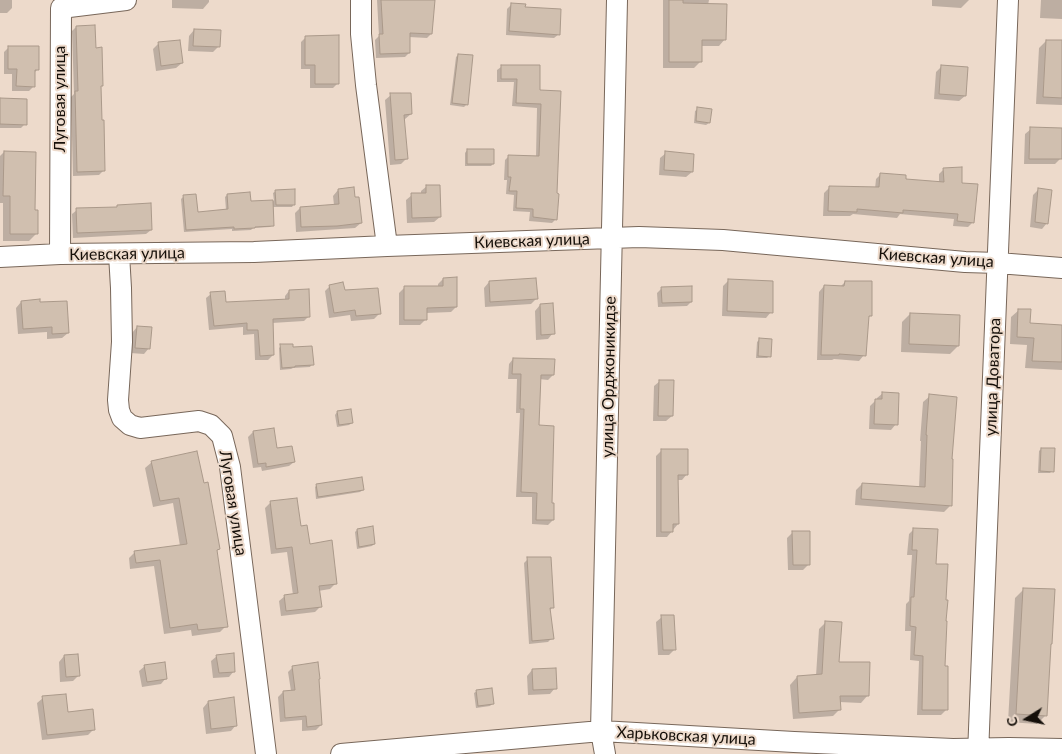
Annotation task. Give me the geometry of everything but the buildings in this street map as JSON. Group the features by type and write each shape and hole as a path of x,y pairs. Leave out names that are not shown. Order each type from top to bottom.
{"street":[{"name":"Луговая улица","path":"60,254 58,4 126,0"},
{"path":"361,0 361,34 366,85 387,246"},
{"name":"улица Орджоникидзе","path":"605,754 601,731 617,0"},
{"name":"улица Доватора","path":"978,752 1008,0"},
{"name":"Киевская улица","path":"0,257 60,254 254,252 612,238 681,238 723,240 965,262 1062,268"},
{"name":"Луговая улица","path":"120,254 122,342 118,400 122,418 130,425 140,428 198,421 211,425 222,436 230,467 266,754"},
{"name":"Харьковская улица","path":"341,754 601,731 978,752 1010,748 1062,749"}]}
